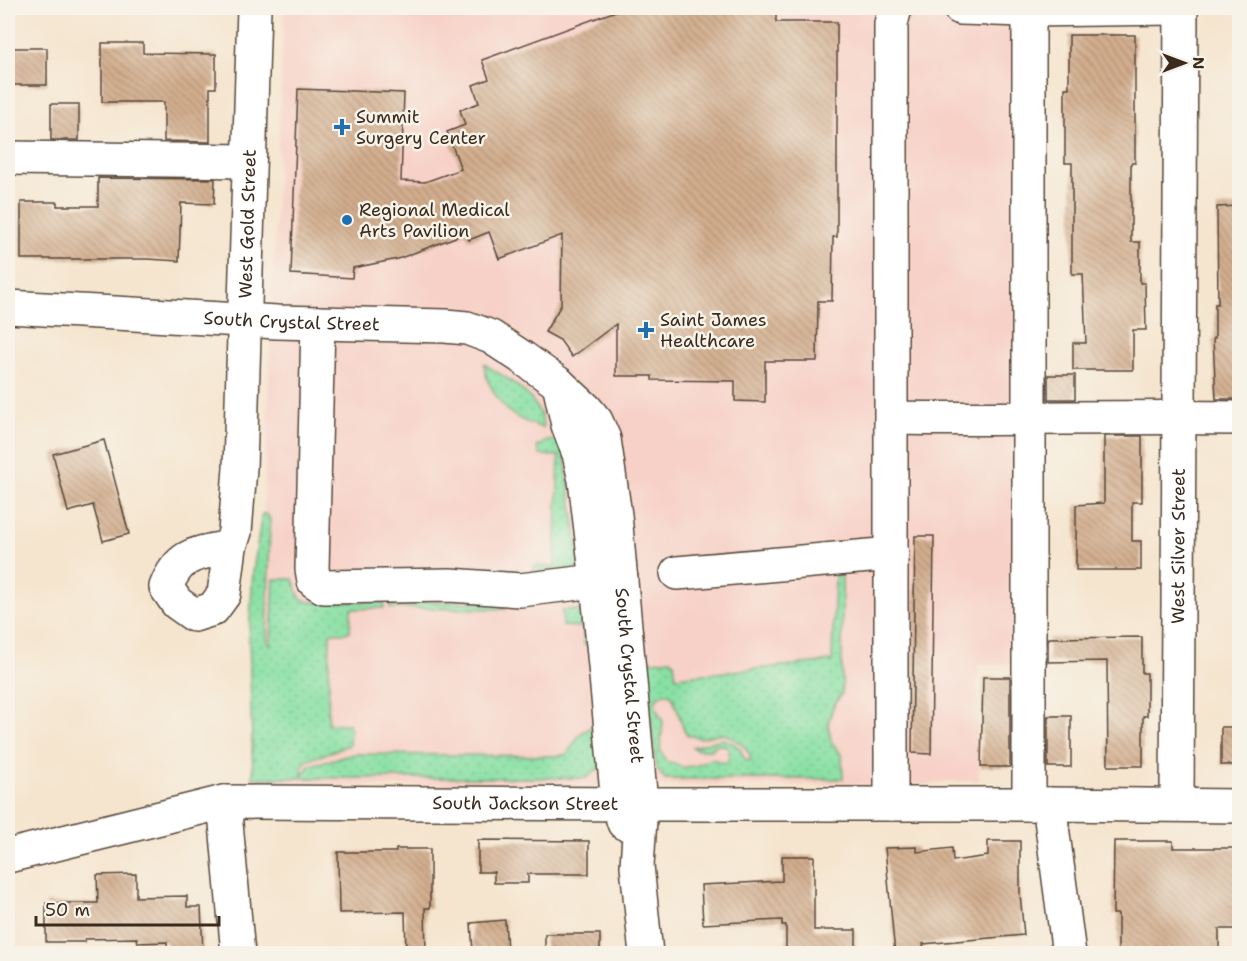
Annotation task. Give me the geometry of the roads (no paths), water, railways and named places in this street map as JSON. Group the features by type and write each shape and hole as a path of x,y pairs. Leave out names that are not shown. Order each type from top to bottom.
{"street":[{"name":"West Gold Street","path":"230,547 235,532 240,468 254,8"},
{"path":"891,804 891,24 894,8"},
{"path":"960,8 1029,10 1175,8"},
{"name":"West Silver Street","path":"1177,804 1181,8"},
{"path":"1029,10 1029,420 1039,804 1069,954"},
{"path":"8,158 249,161"},
{"name":"South Crystal Street","path":"8,307 245,321 467,328 491,337 559,384 591,415 604,439 609,579 646,954"},
{"path":"318,323 312,569 314,581 324,587 450,585 520,590 609,579"},
{"path":"892,418 1029,420 1239,418"},
{"path":"676,573 892,554"},
{"path":"224,802 238,954"},
{"name":"South Jackson Street","path":"8,856 224,802 1039,804"},
{"path":"1039,804 1239,806"}],"place":[{"name":"Summit Surgery Center","path":"342,127"},
{"name":"Regional Medical Arts Pavilion","path":"347,220"},
{"name":"Saint James Healthcare","path":"646,330"}]}
